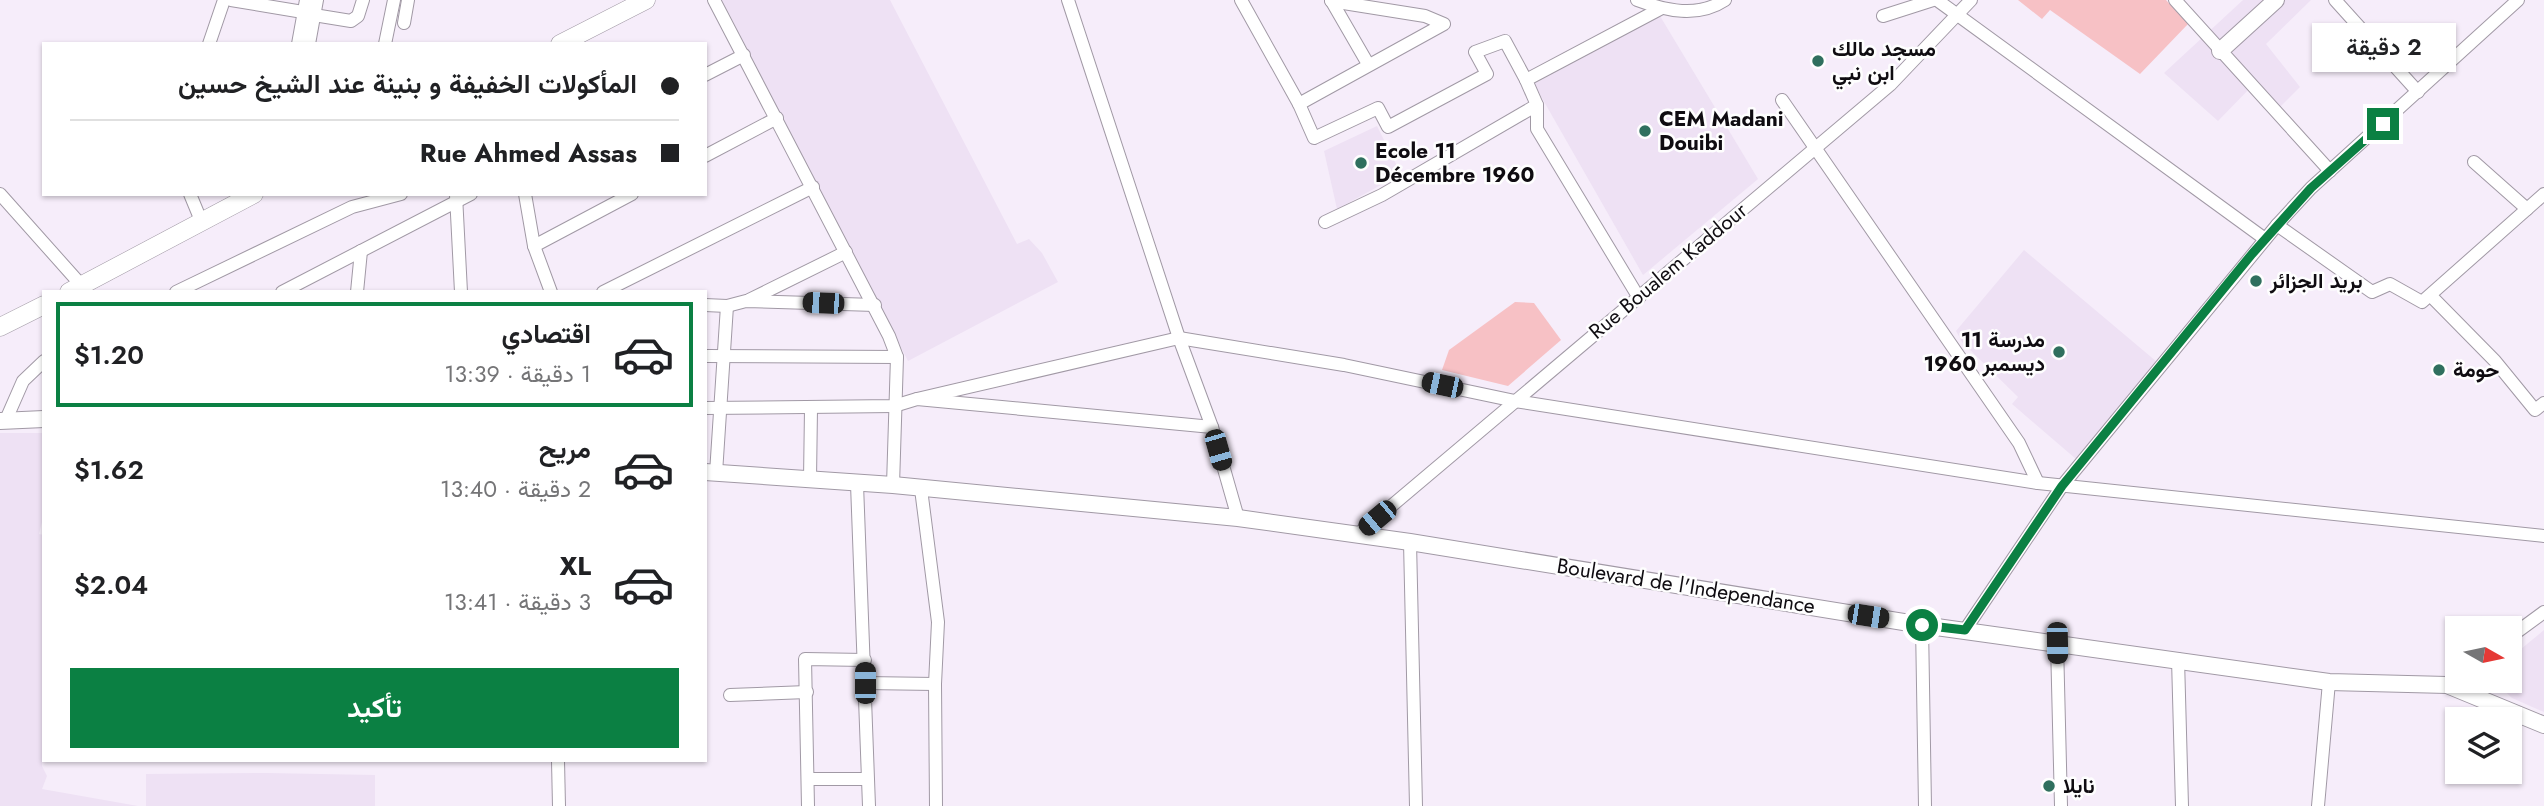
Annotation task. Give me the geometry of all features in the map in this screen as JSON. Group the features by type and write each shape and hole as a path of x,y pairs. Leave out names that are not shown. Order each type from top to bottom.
{"main road":[{"path":"564,42 646,0"},
{"path":"76,289 250,196"},
{"path":"0,327 42,306"}],"street":[{"path":"210,42 223,0"},
{"path":"230,0 308,9 351,21 360,12 363,0"},
{"path":"299,42 308,9 317,0"},
{"path":"385,42 394,0"},
{"path":"404,23 408,0"},
{"path":"714,0 875,305 897,357 893,485"},
{"path":"1241,0 1299,104 1314,138 1378,108 1388,127 1487,74 1475,52 1505,41 1537,105 1537,129 1639,298"},
{"path":"1299,104 1444,24 1425,16 1331,0"},
{"path":"1331,0 1368,64"},
{"path":"1637,0 1660,9 1708,11 1724,0"},
{"path":"1883,16 1935,0 1958,14 2265,239"},
{"name":"Rue Boualem Kaddour","path":"1357,535 1890,85 1971,0"},
{"path":"2175,0 2330,171"},
{"path":"2220,51 2276,0"},
{"path":"2335,0 2418,92"},
{"path":"1965,630 2062,486 2277,225 2311,188 2518,0"},
{"path":"1071,3 1179,338 1212,427 1238,518"},
{"path":"308,9 309,42"},
{"path":"1526,80 1660,9"},
{"path":"707,74 744,55"},
{"path":"1782,100 2019,443 2038,483"},
{"path":"1325,222 1382,195 1537,105"},
{"path":"707,155 777,118"},
{"path":"2474,162 2527,209"},
{"path":"607,290 813,187"},
{"path":"0,194 76,289"},
{"path":"2277,225 2372,292 2378,292 2390,284 2422,303 2544,194"},
{"path":"191,196 202,223"},
{"path":"180,290 352,207 393,196"},
{"path":"525,196 534,246 550,290"},
{"path":"534,246 628,196"},
{"path":"286,290 456,198 461,290"},
{"path":"357,290 361,251"},
{"path":"707,305 727,306 746,301 846,252"},
{"path":"2431,296 2539,406"},
{"path":"746,301 875,305"},
{"path":"710,473 722,408 727,306"},
{"path":"707,408 811,409 894,406 1179,338 1344,365 1515,401 2038,483 2544,536"},
{"path":"707,356 724,354 803,359 897,357"},
{"path":"3,422 23,381 42,363"},
{"path":"916,399 1212,427"},
{"path":"810,480 811,409"},
{"path":"3,422 41,417"},
{"name":"Boulevard de l'Independance","path":"710,473 893,485 1238,518 1410,542 1922,625 2329,682 2445,681"},
{"path":"857,484 869,806"},
{"path":"921,489 938,622 935,684 936,806"},
{"path":"1410,542 1416,806"},
{"path":"2522,628 2544,612"},
{"path":"1922,625 1925,806"},
{"path":"2057,643 2061,806"},
{"path":"808,806 805,659 865,660"},
{"path":"2178,659 2182,806"},
{"path":"2318,806 2329,682"},
{"path":"865,683 935,684"},
{"path":"730,695 807,692"},
{"name":"Boulevard de l'Independance","path":"2477,693 2544,725"},
{"path":"558,762 559,806"},
{"path":"808,779 867,779"}],"shaded area":[{"path":"722,0 890,0 1017,244 1029,239 1042,253 1058,282 908,361"},
{"path":"2018,0 2166,0 2188,24 2140,74 2050,10 2042,19"},
{"path":"2243,0 2311,0 2266,44 2300,87 2278,109 2254,84 2218,121 2164,73"},
{"name":"CEM Madani Douibi","path":"1660,16 1758,179 1643,275 1534,84"},
{"name":"Ecole 11 Décembre 1960","path":"1377,126 1401,174 1337,209 1324,151"},
{"name":"مدرسة 11 ديسمبر 1960","path":"2024,250 2157,362 2076,459 2012,404 2018,397 1962,342 1956,331"},
{"path":"1515,302 1534,303 1561,340 1508,386 1442,370 1449,350"},
{"path":"0,433 42,433 42,522 39,534 42,535 42,766 47,776 42,789 138,806 0,806"},
{"path":"2544,630 2544,712 2507,693 2522,693 2522,648"},
{"path":"146,774 375,775 375,806 146,806"}],"place":[{"name":"مسجد مالك ابن نبي","path":"1818,61"},
{"name":"CEM Madani Douibi","path":"1645,131"},
{"name":"Ecole 11 Décembre 1960","path":"1361,163"},
{"name":"بريد الجزائر","path":"2256,281"},
{"name":"مدرسة 11 ديسمبر 1960","path":"2059,352"},
{"name":"حومة","path":"2439,370"},
{"name":"نايلا","path":"2049,786"}],"route":[{"path":"1922,625 1965,630 2062,486 2252,254 2311,188 2383,124"}]}
